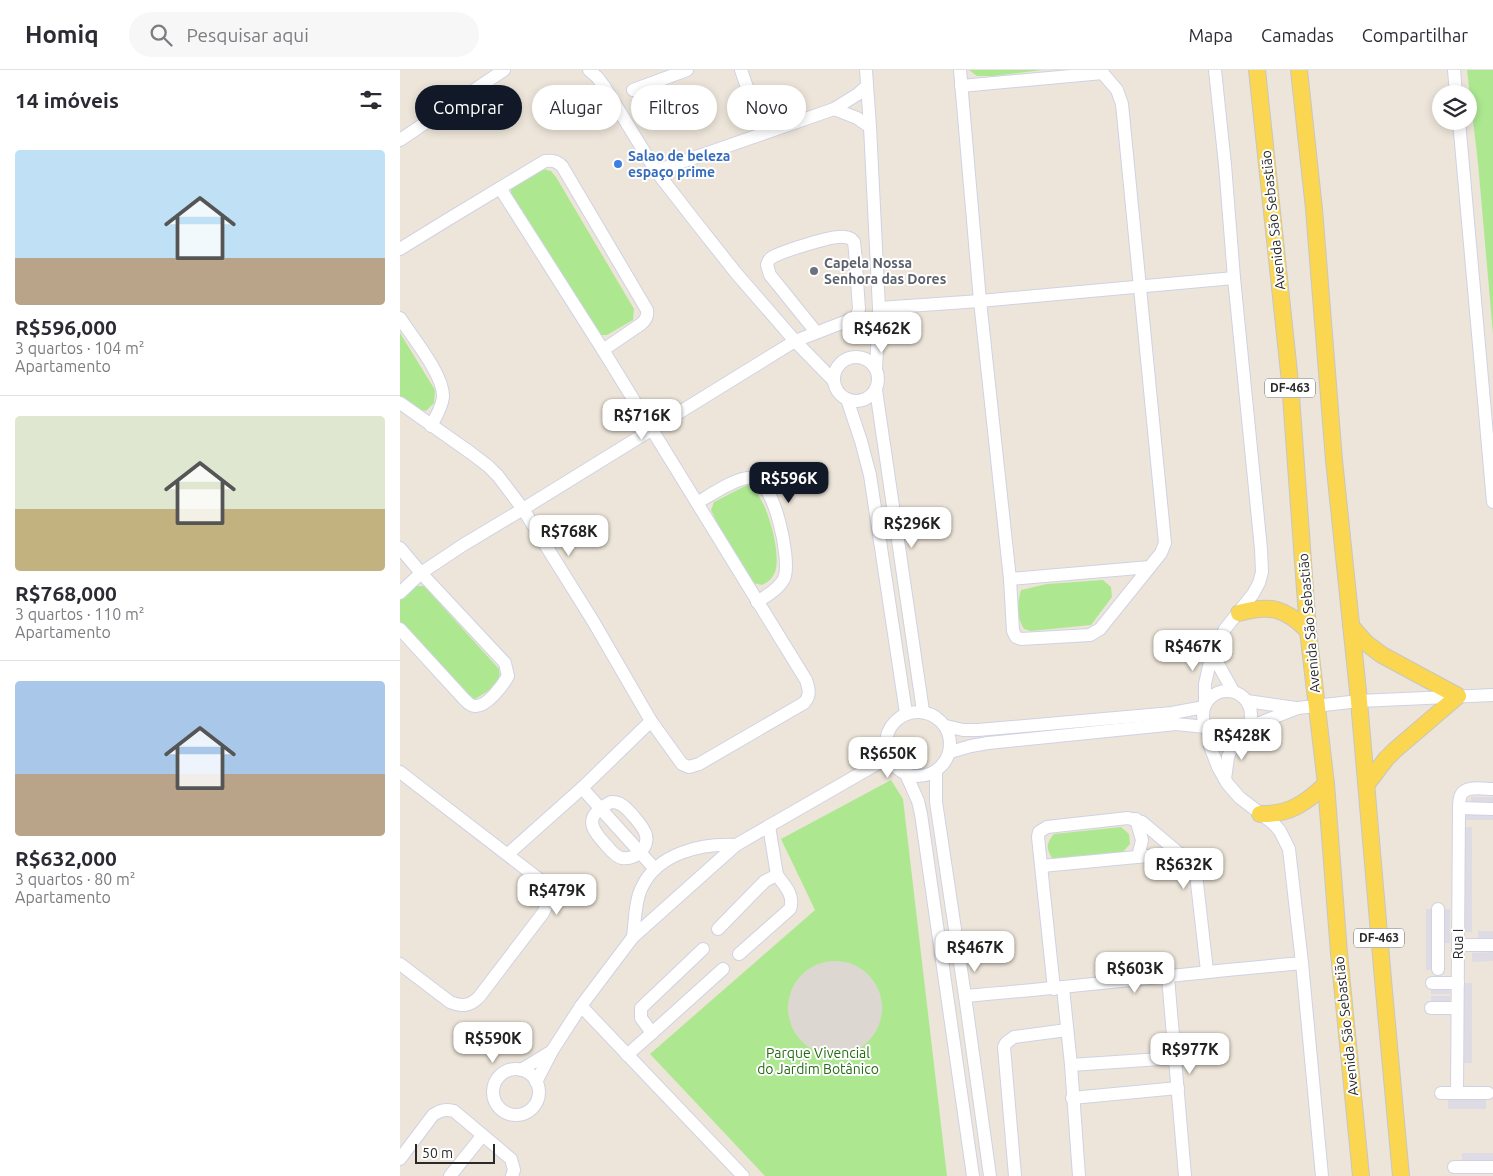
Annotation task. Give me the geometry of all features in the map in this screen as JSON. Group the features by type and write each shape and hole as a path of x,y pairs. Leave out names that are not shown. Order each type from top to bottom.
{"main road":[{"name":"Avenida São Sebastião","path":"1257,70 1290,382 1308,631 1326,784 1339,953 1361,1176"},
{"name":"DF-463","path":"1299,70 1314,209 1334,460 1367,784 1401,1176"},
{"path":"1239,613 1260,608 1277,609 1292,616 1308,631"},
{"path":"1351,626 1366,643 1382,655 1458,696 1395,750 1367,784"},
{"path":"1260,814 1275,814 1299,806 1310,799 1326,784"}],"street":[{"path":"400,140 504,70"},
{"path":"589,70 604,86 656,171 736,273 795,341 834,381"},
{"path":"646,85 687,70"},
{"path":"741,70 763,133"},
{"path":"866,70 879,308 876,369 878,383 876,390 922,711"},
{"path":"960,70 961,86 980,301 1010,579 1013,631 1016,637 1022,639 1090,635 1100,629 1150,567 1164,548 1165,538 1122,104 1117,90 1101,71 1062,73 961,86"},
{"path":"1215,70 1262,572 1260,583 1239,613 1224,630 1211,657 1204,693 1203,720 1207,729 1210,746 1225,779 1239,797 1280,831 1289,849 1322,1176"},
{"path":"1454,70 1455,85"},
{"path":"656,171 834,109 867,86"},
{"path":"834,109 857,118 870,127"},
{"path":"1460,130 1493,502"},
{"path":"400,249 545,161 552,160 557,162 562,166 647,310 648,315 645,321 603,350"},
{"path":"400,403 488,466 498,476 524,510 593,621 651,721 682,764 689,767 699,764 804,703 808,698 809,693 806,680 603,350 500,188"},
{"path":"400,593 421,573 463,545 524,510 795,341 856,316 859,309 856,251 854,242 843,236 797,248 771,258 766,265 770,275 816,332"},
{"path":"879,308 980,301 1234,278"},
{"path":"400,318 434,369 442,389 440,408 431,426"},
{"path":"876,369 871,362 854,356 839,364 835,372 834,381 840,395 855,402 870,397 876,390"},
{"path":"847,399 870,475 906,713"},
{"path":"697,503 744,478 751,477 757,479 762,484 776,508 783,535 786,565 785,576 782,582 757,602"},
{"path":"400,548 505,663 508,676 499,690 486,702 481,705 471,705 464,700 400,629"},
{"path":"1010,579 1150,567"},
{"path":"1215,650 1218,664 1233,691"},
{"path":"946,726 963,730 978,730 1172,713 1205,705 1210,697 1217,692 1225,690 1233,691 1247,701 1252,714 1249,727 1236,738 1222,739 1212,735 1207,729 1176,724 998,742 971,746 950,752"},
{"path":"1247,701 1298,708 1359,701 1493,695"},
{"path":"1249,727 1298,708"},
{"path":"922,711 932,714 946,726 951,743 950,752 944,763 936,771 921,776 906,774 899,770 889,757 886,737 890,727 897,719 906,713 922,711"},
{"path":"508,854 582,788 651,721"},
{"path":"1225,779 1228,757 1236,738"},
{"path":"536,1082 552,1051 581,1006 633,937 736,845 889,757"},
{"path":"936,771 936,802 990,1176"},
{"path":"400,772 544,883 548,892 549,902 543,913 479,997 473,1003 466,1006 458,1006 450,1002 400,964"},
{"path":"906,774 918,801 921,814 973,1176"},
{"path":"582,788 656,869"},
{"path":"1493,789 1472,788 1465,790 1460,802 1493,809"},
{"path":"611,802 617,802 642,827 646,834 646,842 640,853 622,858 615,854 597,836 593,830 592,822 593,816 600,808 611,802"},
{"name":"Rua I","path":"1457,1093 1460,802"},
{"path":"1079,1176 1067,1030 1059,988 1038,837 1039,832 1047,827 1128,818 1136,819 1180,853 1196,870 1207,971"},
{"path":"1136,819 1142,840 1138,857"},
{"path":"740,954 792,904 790,894 777,875 769,826"},
{"path":"633,937 640,892 647,879 656,869 668,859 689,850 722,844 736,845"},
{"path":"1042,866 1180,853"},
{"path":"718,929 765,881 777,875"},
{"path":"1438,909 1438,969"},
{"path":"1438,950 1493,945"},
{"path":"652,1032 641,1018 641,1008 704,949"},
{"path":"965,996 1302,963"},
{"path":"627,1055 723,969"},
{"path":"1168,977 1185,1176"},
{"path":"1432,983 1458,983"},
{"path":"581,1006 743,1176"},
{"path":"1431,1008 1458,1008"},
{"path":"1015,1176 1004,1047 1014,1036 1067,1030"},
{"path":"521,1070 552,1051"},
{"path":"1071,1065 1175,1058"},
{"path":"521,1070 530,1075 536,1082 538,1097 535,1105 523,1114 508,1114 501,1110 493,1097 495,1082 506,1071 521,1070"},
{"path":"1072,1098 1178,1088"},
{"path":"1441,1093 1488,1093"},
{"path":"400,1159 434,1115 440,1111 454,1111 510,1159 514,1170 512,1176"},
{"path":"450,1176 482,1136"},
{"path":"1454,1167 1493,1167"}],"shaded area":[{"path":"1471,797 1493,797 1493,805 1471,804"},
{"path":"1466,812 1493,812 1493,820 1466,820"},
{"path":"1465,827 1472,827 1472,932 1464,932"},
{"path":"1426,909 1434,909 1434,970 1426,970"},
{"path":"1442,909 1450,909 1450,943 1442,943"},
{"path":"1478,931 1493,931 1493,938 1478,938"},
{"path":"1493,952 1493,961 1472,962 1472,953"},
{"path":"835,961 853,965 868,975 878,990 882,1008 878,1026 868,1041 853,1051 835,1055 817,1051 802,1041 792,1026 788,1008 792,990 802,975 817,965"},
{"path":"1464,983 1472,983 1472,1063 1464,1063"},
{"path":"1431,986 1450,986 1450,994 1431,994"},
{"path":"1431,996 1450,996 1450,1004 1431,1004"},
{"path":"1448,1100 1486,1100 1486,1109 1448,1109"},
{"path":"1462,1153 1493,1153 1493,1161 1462,1161"}],"green space":[{"path":"969,70 1042,70 977,76"},
{"path":"1467,70 1493,70 1493,334 1474,130 1477,130 1477,85 1469,85"},
{"path":"543,169 551,171 556,177 634,309 633,320 607,335 598,335 511,197 511,188"},
{"path":"400,333 435,390 434,403 426,411 415,409 400,398"},
{"path":"747,485 754,490 766,510 774,538 777,563 775,572 770,580 762,585 753,583 732,550 711,510 714,502"},
{"path":"1103,580 1111,587 1112,597 1091,625 1031,631 1024,629 1018,610 1021,590 1047,584"},
{"path":"417,586 424,586 499,669 500,678 488,691 475,699 467,697 400,621 400,600"},
{"name":"Parque Vivencial do Jardim Botânico","path":"891,780 903,799 947,1176 765,1176 650,1054 815,910 781,839"},
{"path":"1121,827 1129,834 1130,844 1122,853 1059,860 1052,858 1049,851 1048,843 1054,834"}],"place":[{"name":"Salao de beleza espaço prime","path":"618,164"},
{"name":"Capela Nossa Senhora das Dores","path":"814,271"}]}
